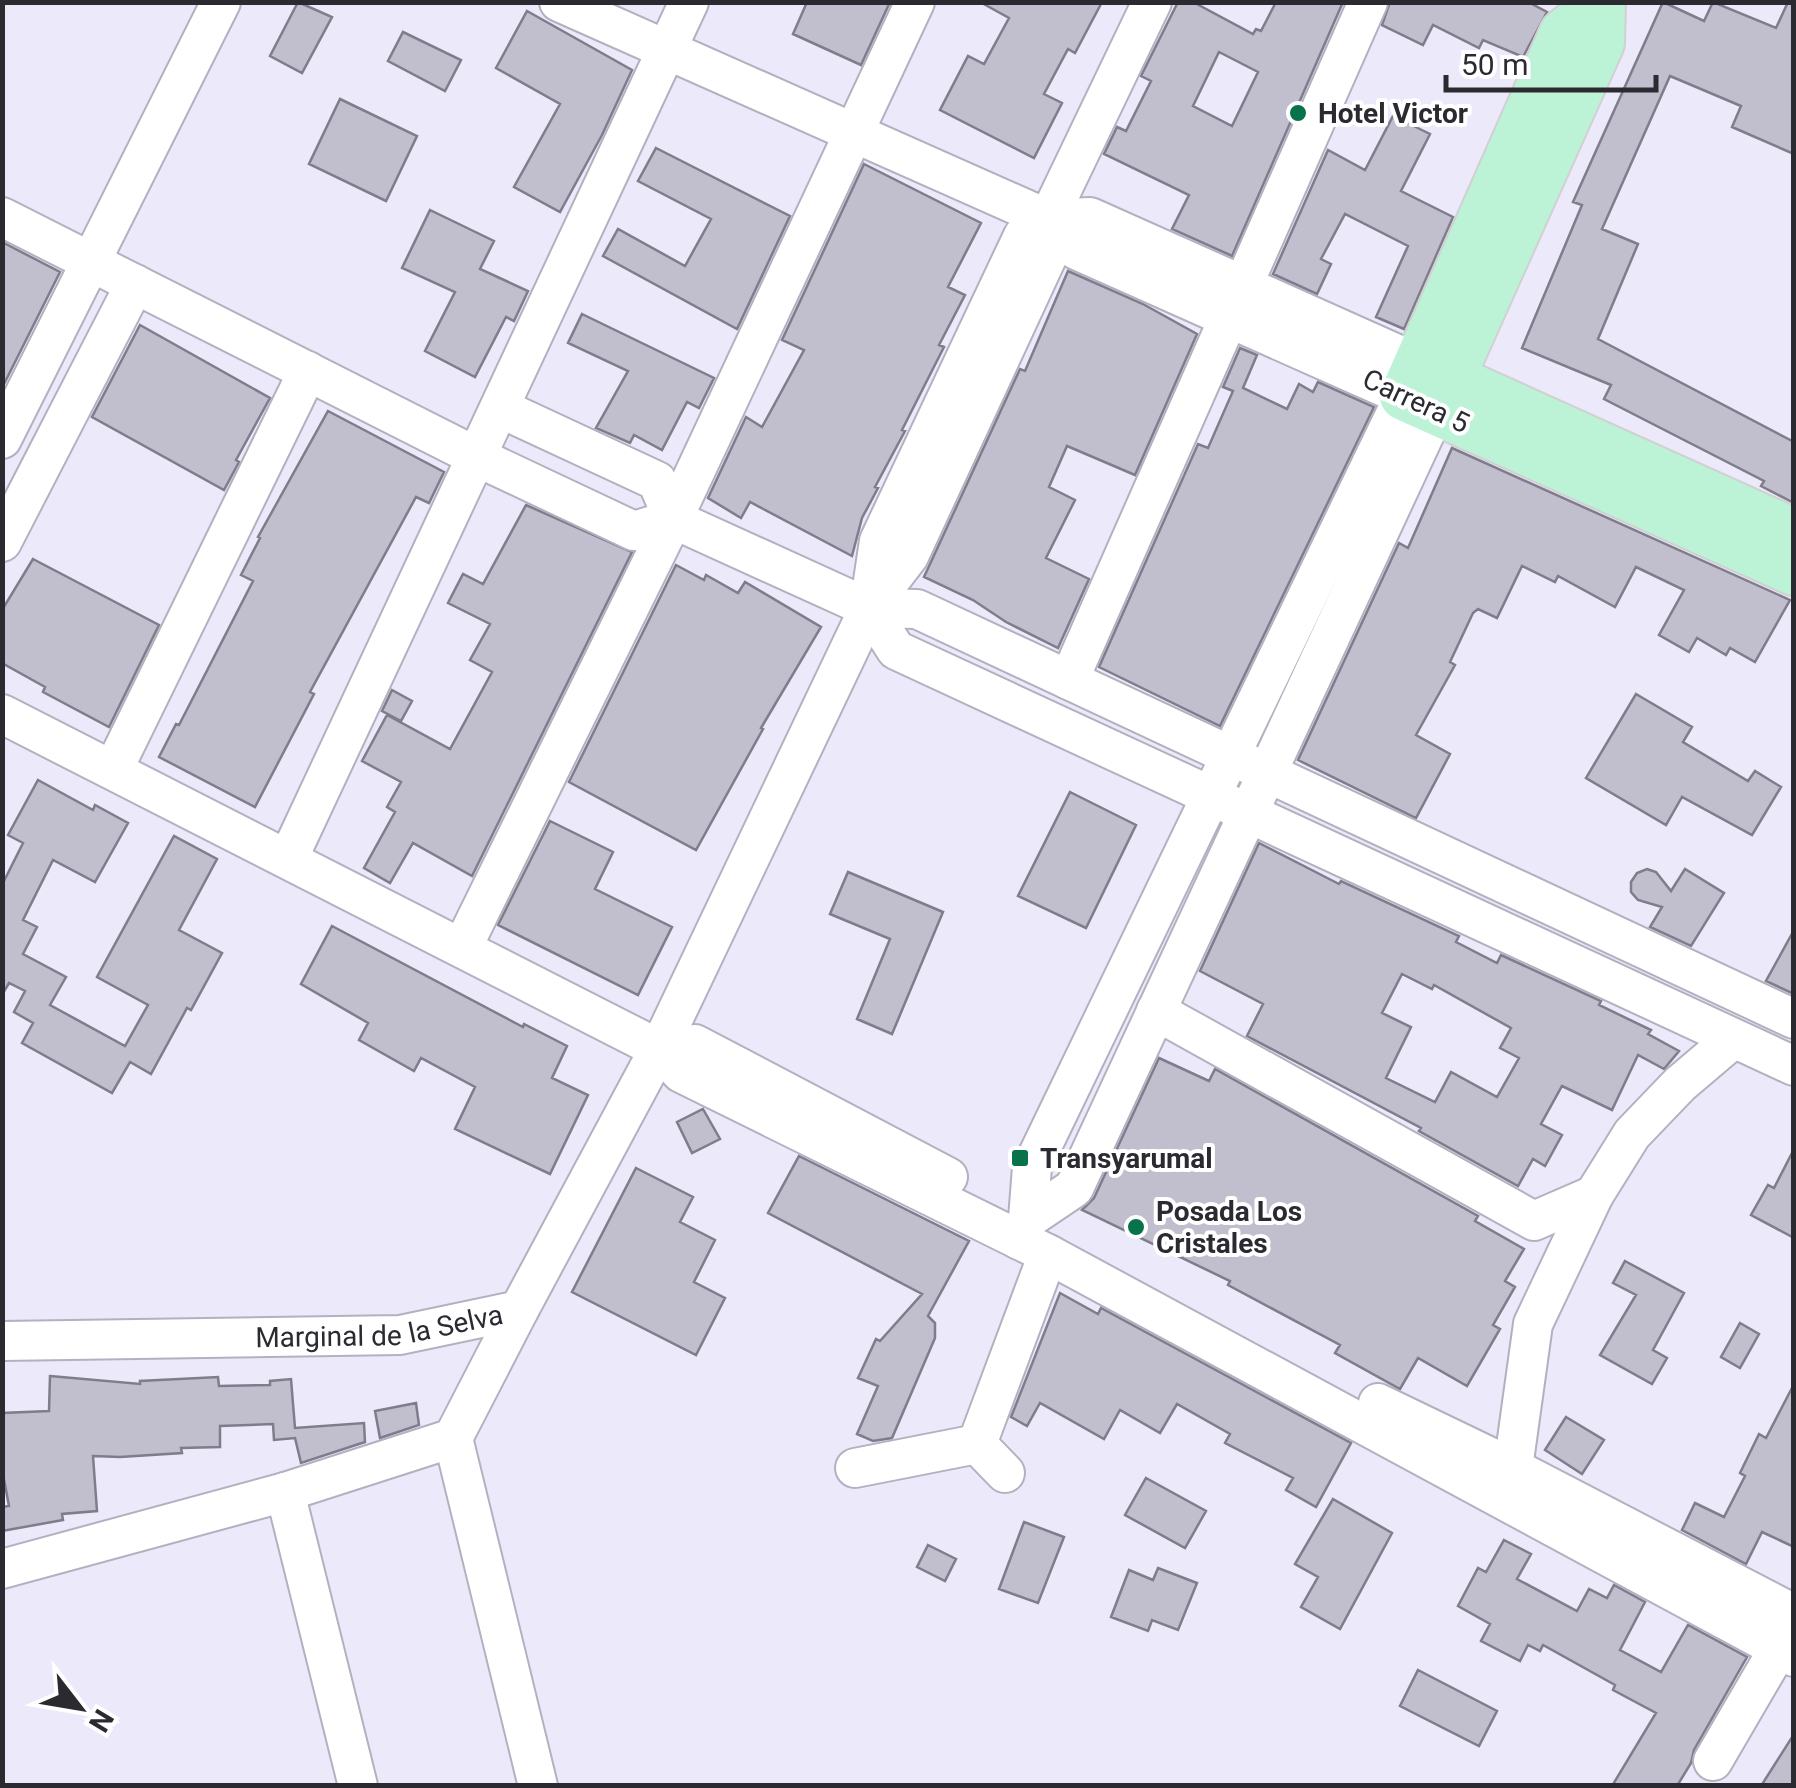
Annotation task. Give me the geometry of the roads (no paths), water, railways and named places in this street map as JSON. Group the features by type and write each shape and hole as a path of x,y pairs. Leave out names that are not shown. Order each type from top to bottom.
{"main road":[{"path":"1426,387 1600,44 1598,4"},
{"name":"Carrera 5","path":"1426,387 1794,533"},
{"name":"Carrera 5","path":"1426,387 1794,571"}],"street":[{"path":"2,439 221,2"},
{"name":"Carrera 5","path":"559,2 1048,219 1076,250 1237,300 1426,387"},
{"path":"288,859 689,2"},
{"path":"462,948 673,519 915,2"},
{"name":"Marginal de la Selva","path":"2,1340 400,1335 519,1310 659,1049 869,608 909,556 1050,251 1048,219 1152,2"},
{"path":"1068,680 1368,2"},
{"path":"2,217 477,457 634,531 673,519 869,608 917,609 1794,1019"},
{"path":"2,542 135,284"},
{"path":"113,770 308,372"},
{"path":"977,1444 1032,1238 1032,1167 1230,755 1426,387"},
{"path":"1032,1238 1074,1188 1249,813 1426,387"},
{"path":"500,408 657,481 673,519"},
{"path":"869,608 896,650 1794,1066"},
{"path":"2,714 659,1049 695,1044 1032,1238 1789,1643 1713,1761"},
{"path":"1156,1011 1534,1220 1594,1196"},
{"path":"1513,1468 1533,1324 1594,1196 1632,1134 1680,1084 1733,1040"},
{"path":"1032,1238 1513,1468 1794,1614"},
{"path":"519,1310 454,1438 538,1786"},
{"path":"2,1569 285,1492 454,1438"},
{"path":"855,1468 977,1444"},
{"path":"977,1444 1005,1473"},
{"path":"285,1492 358,1786"}],"place":[{"name":"Hotel Victor","path":"1298,113"},
{"name":"Transyarumal","path":"1020,1158"},
{"name":"Posada Los Cristales","path":"1136,1227"}]}
